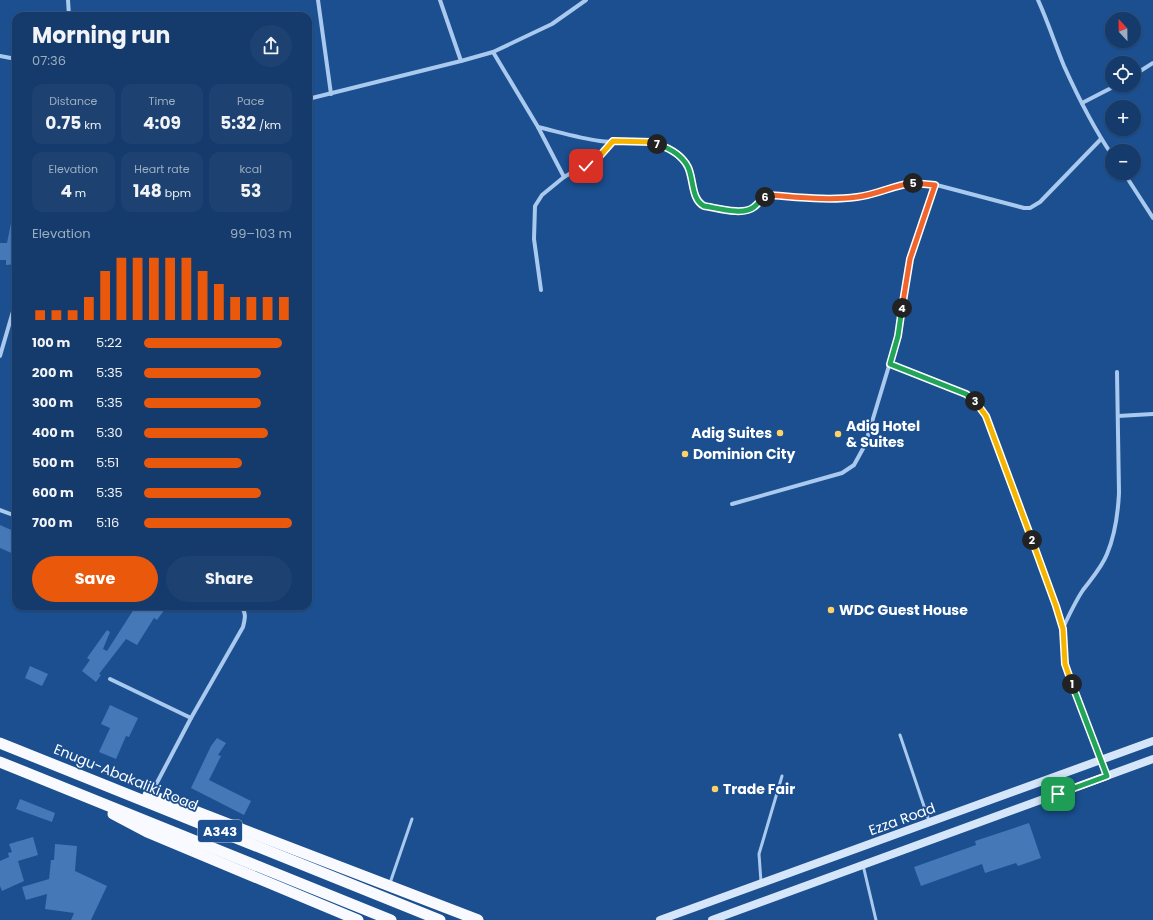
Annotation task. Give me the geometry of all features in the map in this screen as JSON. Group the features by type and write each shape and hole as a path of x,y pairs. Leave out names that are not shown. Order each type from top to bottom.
{"highway":[{"name":"Enugu-Abakaliki Road","path":"0,743 72,770 440,920"},
{"name":"A343","path":"0,762 391,920"},
{"path":"72,770 174,803 478,920"},
{"path":"62,787 147,832 358,920"}],"main road":[{"name":"Ezza Road","path":"660,920 1153,741"},
{"path":"712,920 1153,759"}],"street":[{"path":"68,0 69,12"},
{"path":"318,0 331,94"},
{"path":"440,0 461,61"},
{"path":"312,98 493,52 552,24 586,0"},
{"path":"1038,0 1064,65 1082,103 1105,144"},
{"path":"493,52 538,127 564,177"},
{"path":"0,56 12,58"},
{"path":"1141,71 1153,63"},
{"path":"1082,103 1105,91"},
{"path":"538,127 602,141 652,142 667,148 681,157 688,167 696,199 700,204 704,206 738,211 753,208 768,195 815,198 856,197 871,195 918,182 935,185 1002,203 1030,208 1040,202 1101,138"},
{"path":"541,290 534,239 534,206 542,196 564,177 598,158 613,141"},
{"path":"1129,180 1153,218"},
{"path":"732,504 842,473 854,466 865,445 890,364 898,336 910,259 935,185"},
{"path":"0,356 12,315"},
{"path":"890,364 966,394 977,402 986,416 1056,606 1063,629 1065,664 1070,681 1107,776"},
{"path":"1063,629 1079,597 1104,560 1111,542 1118,508 1119,493 1117,372"},
{"path":"1118,416 1153,414"},
{"path":"0,510 12,514"},
{"path":"150,795 191,718 243,627 246,617 244,610"},
{"path":"110,679 191,718"}],"lane":[{"path":"900,735 930,822"},
{"path":"761,883 759,854 782,776"},
{"path":"389,886 412,819"},
{"path":"863,865 876,920"}],"building":[{"path":"12,218 12,264 6,265 6,260 0,260 0,243 7,243"},
{"path":"0,525 12,530 12,553 0,548"},
{"path":"133,610 164,610 157,620 154,618 137,645 126,639 99,674 101,675 96,682 82,671 90,660 87,658 107,630 110,632 103,649 107,651"},
{"path":"30,666 48,674 42,686 25,678"},
{"path":"110,705 138,718 129,737 126,736 116,759 99,752 110,728 101,724"},
{"path":"217,738 226,743 218,755 221,756 209,780 251,801 244,815 191,788 211,746"},
{"path":"20,799 55,813 52,822 16,809"},
{"path":"1029,823 1041,858 1018,866 1016,863 985,873 982,864 921,886 914,867 976,845 975,841"},
{"path":"33,837 38,855 18,861 24,881 2,891 0,886 0,861 9,857 8,853 12,852 9,844"},
{"path":"55,844 77,846 75,871 107,886 91,920 71,920 74,913 45,909 47,894 26,900 22,887 49,879 51,860 54,860"}],"place":[{"name":"Adig Suites","path":"780,433"},
{"name":"Adig Hotel & Suites","path":"838,434"},
{"name":"Dominion City","path":"685,454"},
{"name":"WDC Guest House","path":"831,610"},
{"name":"Trade Fair","path":"715,789"}],"route":[{"path":"586,166 606,151 613,141 652,142 667,148 681,157 688,167 696,199 700,204 704,206 738,211 753,208 768,195 815,198 856,197 871,195 918,182 935,185 910,259 898,336 890,364 966,394 977,402 986,416 1056,606 1063,629 1065,664 1070,681 1107,776 1058,794"}]}
